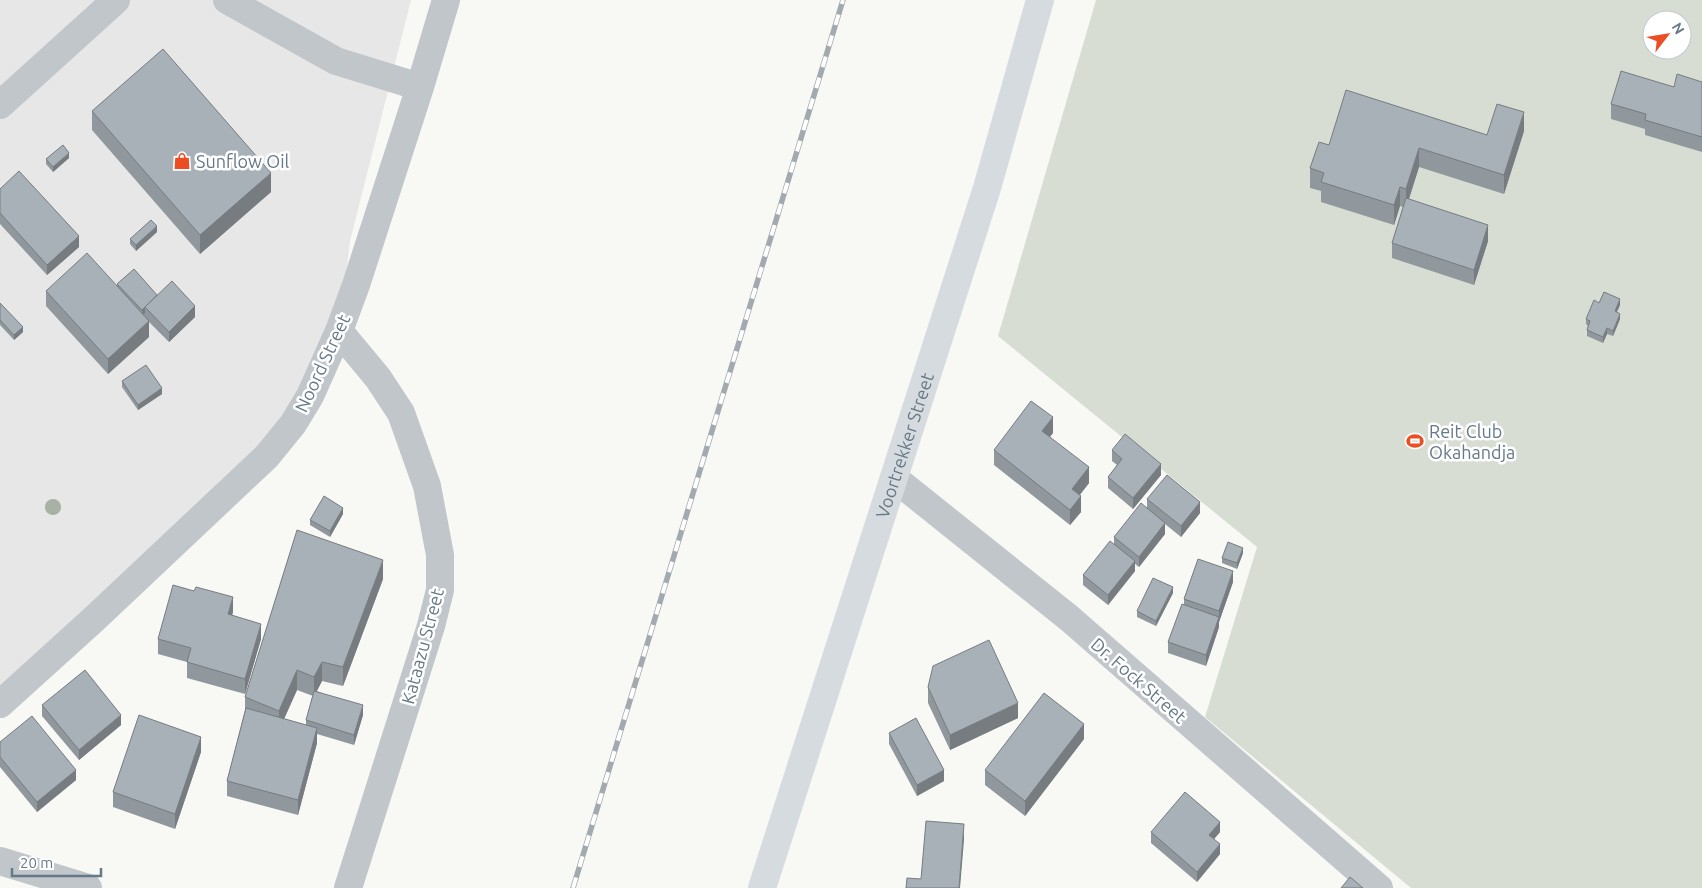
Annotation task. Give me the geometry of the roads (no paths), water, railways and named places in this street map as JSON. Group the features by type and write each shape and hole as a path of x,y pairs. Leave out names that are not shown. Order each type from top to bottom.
{"main road":[{"name":"Voortrekker Street","path":"762,888 987,188 1040,0"}],"street":[{"path":"0,104 116,0"},
{"path":"227,0 261,21 336,61 420,87"},
{"name":"Noord Street","path":"0,704 94,619 267,456 293,424 310,396 339,331 356,285 446,0"},
{"name":"Kataazu Street","path":"339,331 378,378 401,413 427,486 440,555 440,590 431,626 348,888"},
{"name":"Dr. Fock Street","path":"894,478 1068,618 1379,888"},
{"path":"0,861 88,888"}],"railway":[{"path":"573,888 843,0"}],"place":[{"name":"Sunflow Oil","path":"182,161"},
{"name":"Reit Club Okahandja","path":"1415,441"}]}
